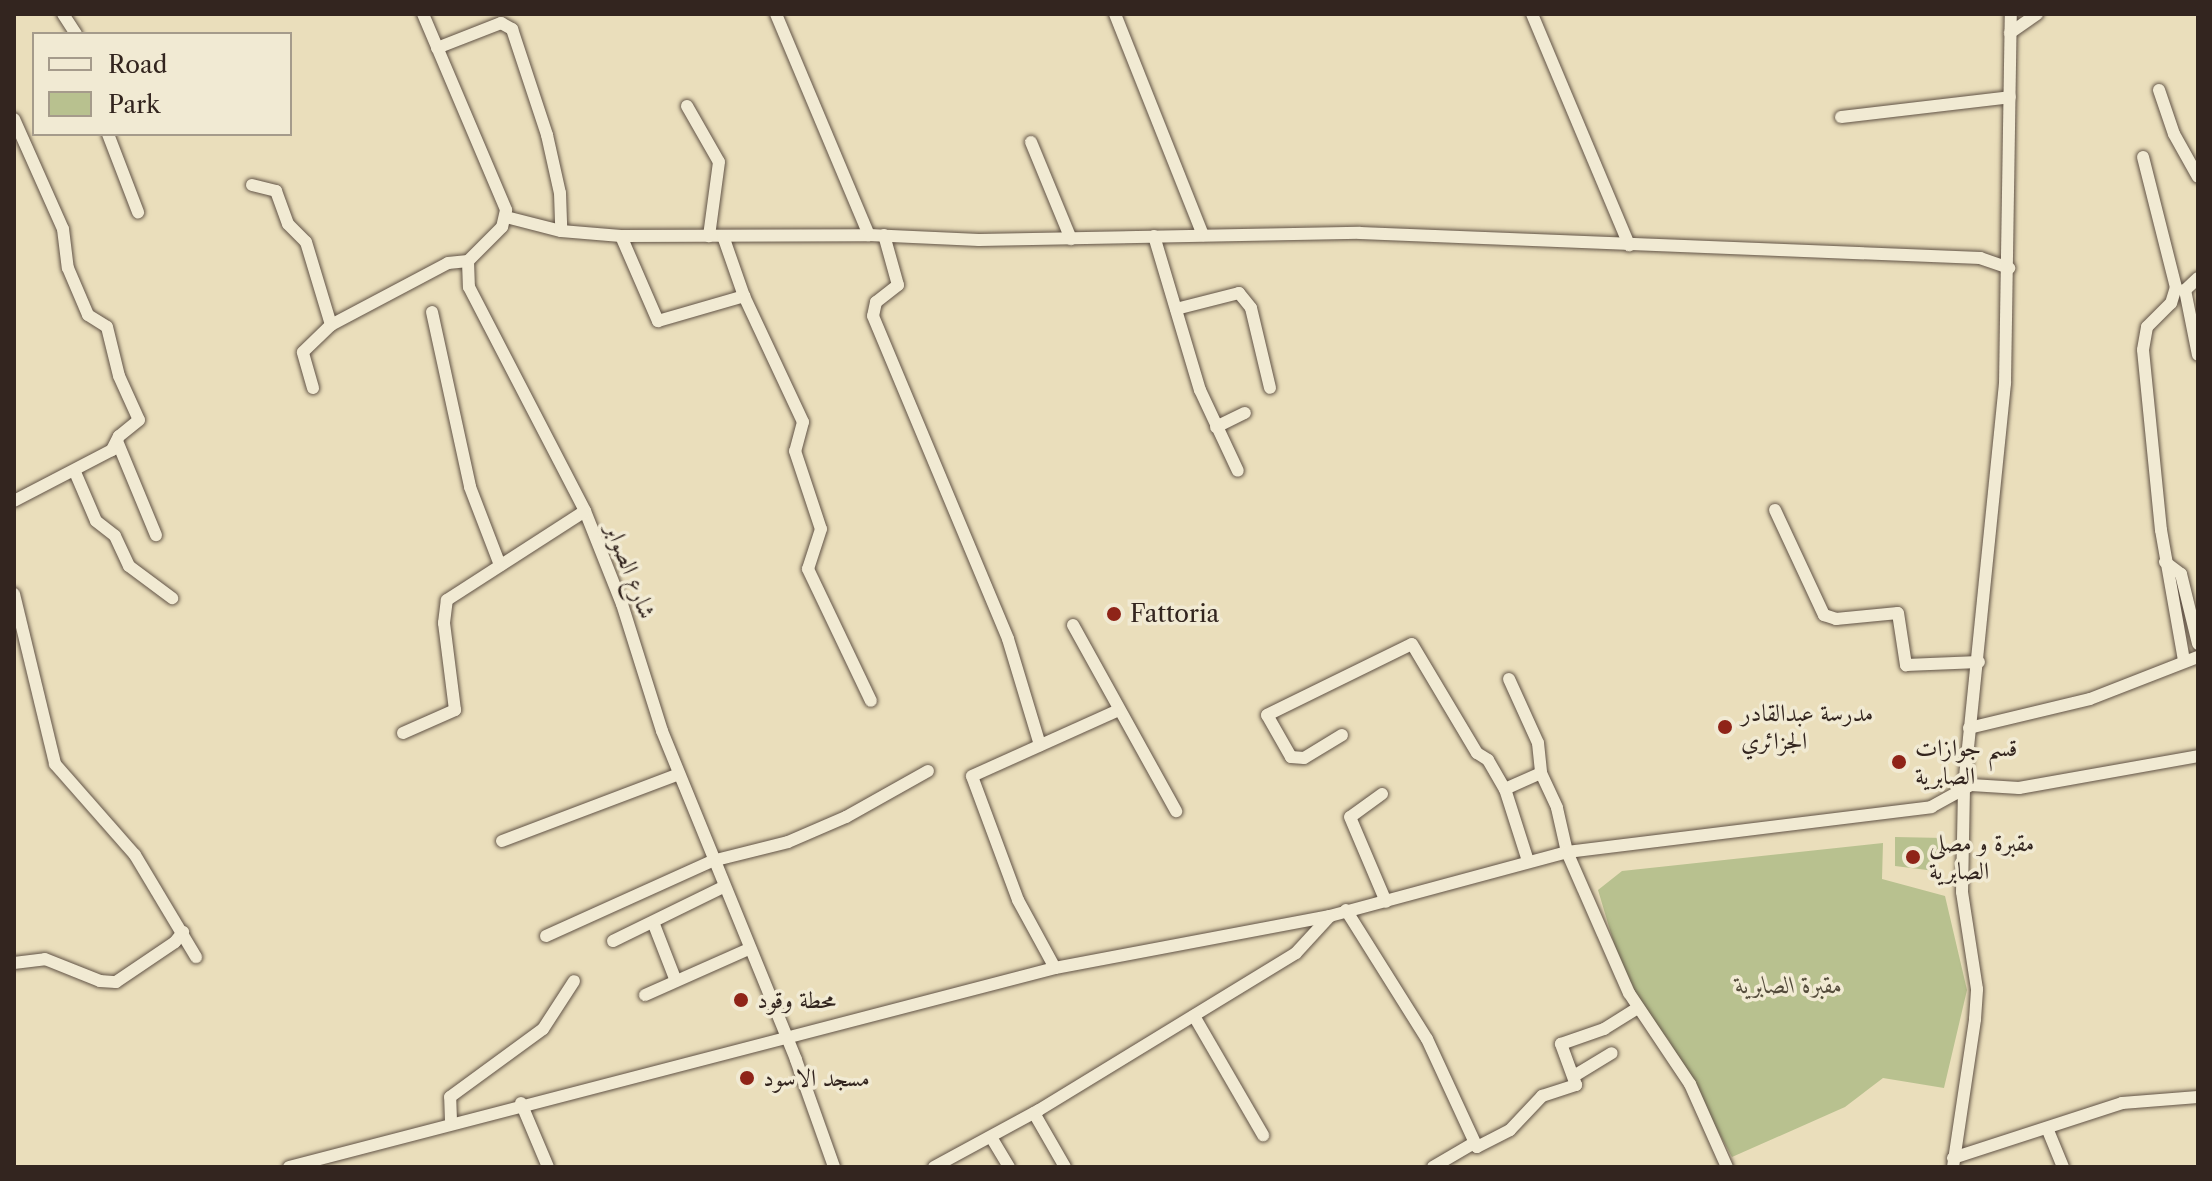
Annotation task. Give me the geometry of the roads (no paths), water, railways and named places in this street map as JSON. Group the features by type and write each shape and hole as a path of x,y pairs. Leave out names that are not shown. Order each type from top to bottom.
{"street":[{"path":"63,14 75,32"},
{"path":"313,388 303,352 331,325 448,263 468,261 506,217 504,198 423,14"},
{"path":"776,14 869,235"},
{"path":"1115,14 1203,235"},
{"path":"1532,14 1629,245"},
{"path":"2011,14 2005,383 1964,787 1962,892 1977,989 1953,1163 2134,1100 2198,1097"},
{"path":"2010,33 2037,14"},
{"path":"437,48 501,23 512,29 547,135 560,193 561,231"},
{"path":"2159,90 2174,134 2198,177"},
{"path":"1841,117 2010,97"},
{"path":"687,106 719,162 716,236 803,422 795,451 821,529 808,569 871,701"},
{"path":"14,119 63,229 68,268 88,315 107,327 119,376 139,418 112,450 75,472 14,501"},
{"path":"109,136 138,212"},
{"path":"1031,142 1071,239"},
{"path":"2143,157 2176,287 2171,303 2147,327 2143,350 2165,562 2184,661"},
{"path":"252,185 276,191 288,224 306,242 331,325"},
{"path":"506,217 561,231 621,236 884,235 1071,239 1360,233 1980,258 2009,268"},
{"path":"884,235 898,285 876,302 873,316 1008,639 1040,745"},
{"path":"621,236 658,321 744,296"},
{"path":"1154,236 1216,427 1238,471"},
{"name":"شارع الصوابر","path":"468,261 476,302 585,511 712,861 787,1038 834,1167"},
{"path":"2198,278 2185,290 2198,355"},
{"path":"1176,309 1239,293 1251,308 1270,388"},
{"path":"432,312 470,487 500,565"},
{"path":"1216,427 1245,413"},
{"path":"117,441 156,535"},
{"path":"75,472 96,521 115,536 129,566 172,598"},
{"path":"1775,510 1824,615 1836,619 1898,613 1906,665 1979,662"},
{"path":"403,733 455,710 443,610 456,592 585,511"},
{"path":"2165,562 2181,574 2198,644"},
{"path":"14,594 55,764 119,834 196,957"},
{"path":"1073,625 1176,811"},
{"path":"1342,735 1304,758 1291,757 1267,715 1412,644 1477,753 1488,760 1505,789 1528,861"},
{"path":"1969,728 2090,699 2198,657"},
{"path":"1509,679 1538,743 1541,773 1557,808 1567,852 1637,1008 1690,1084 1727,1167"},
{"path":"1055,968 1018,900 972,782 984,768 1119,710"},
{"path":"289,1167 356,1153 451,1121 1055,968 1330,916 1567,852 1931,807 1964,787 2019,788 2198,756"},
{"path":"546,936 712,861 788,842 846,817 928,771"},
{"path":"1505,789 1541,773"},
{"path":"502,841 679,774"},
{"path":"1382,794 1350,817 1386,902"},
{"path":"613,941 723,887"},
{"path":"1346,910 1427,1039 1474,1143 1484,1147 1510,1130 1542,1096 1576,1085 1561,1044 1604,1029 1637,1008"},
{"path":"934,1167 1034,1113 1311,943 1330,916"},
{"path":"653,922 676,981"},
{"path":"14,963 45,959 100,981 116,982 175,942 183,932"},
{"path":"645,995 749,949"},
{"path":"451,1121 450,1097 543,1029 574,981"},
{"path":"1194,1016 1263,1135"},
{"path":"1574,1076 1612,1053"},
{"path":"521,1103 548,1167"},
{"path":"1034,1113 1065,1167"},
{"path":"2047,1128 2063,1167"},
{"path":"991,1137 1009,1167"},
{"path":"1433,1167 1474,1143"}],"place":[{"name":"Fattoria","path":"1114,614"},
{"name":"مدرسة عبدالقادر الجزائري","path":"1725,727"},
{"name":"قسم جوازات الصابرية","path":"1899,762"},
{"name":"مقبرة و مصلى الصابرية","path":"1913,857"},
{"name":"محطة وقود","path":"741,1000"},
{"name":"مسجد الاسود","path":"747,1078"}],"park label":[{"name":"مقبرة الصابرية","path":"1789,985"}]}
